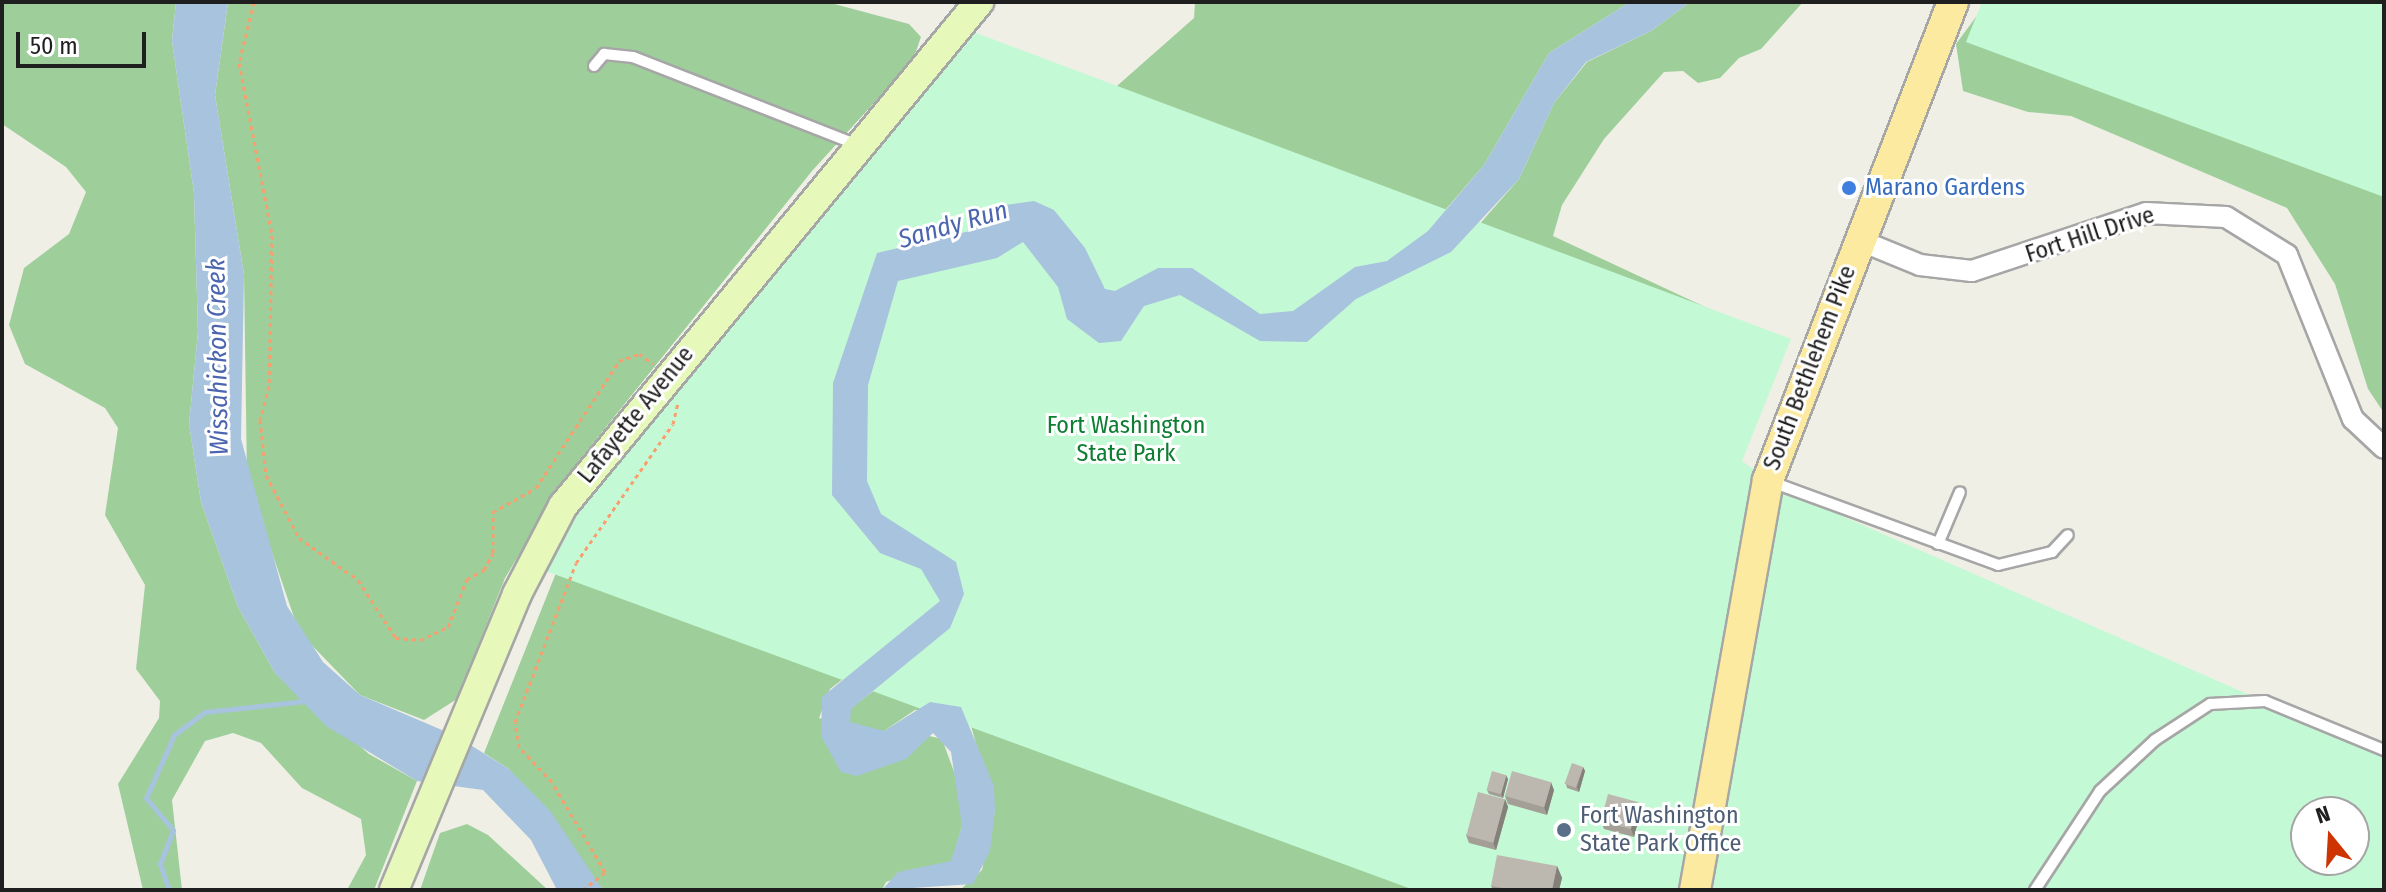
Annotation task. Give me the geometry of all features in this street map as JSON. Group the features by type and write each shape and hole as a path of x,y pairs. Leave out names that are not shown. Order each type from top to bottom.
{"main road":[{"name":"Lafayette Avenue","path":"394,890 462,725 563,506 979,2"},
{"name":"South Bethlehem Pike","path":"1695,890 1768,480 1953,2"}],"street":[{"name":"Fort Hill Drive","path":"1859,240 1920,265 1972,271 2146,213 2226,217 2287,255 2353,419 2384,448"}],"lane":[{"path":"594,66 604,54 633,57 859,145"},
{"path":"1768,480 1998,565 2052,552 2068,535"},
{"path":"1938,544 1960,492"},
{"path":"2035,890 2100,791 2155,740 2210,704 2265,701 2384,750"}],"path":[{"path":"254,2 239,63 272,235 269,386 260,420 276,501 299,538 358,580 384,626 410,641 448,627 467,579 484,570 493,553 499,506 521,500 566,449 619,361 639,354 659,370"},
{"path":"583,890 605,872 552,782 519,747 515,722 576,563 673,424 676,396"}],"green space":[{"path":"2,2 176,2 172,41 194,193 198,332 189,424 201,502 238,607 275,673 369,754 417,781 374,890 347,890 366,855 361,819 302,788 261,743 233,733 205,741 172,800 182,890 143,890 118,784 159,718 160,701 136,669 145,585 105,515 118,428 105,408 25,364 9,325 24,268 69,234 86,192 66,167 2,124"},
{"path":"228,2 827,2 909,24 921,37 913,60 812,171 565,478 505,578 457,699 424,720 360,695 299,632 247,479 244,275 215,95"},
{"path":"1195,2 1630,2 1549,53 1484,165 1428,230 830,689 819,718 917,748 925,735 942,739 960,788 962,826 952,861 886,882 882,890 603,890 509,769 484,753 564,553 1109,93 1194,18"},
{"path":"1690,2 1803,2 1761,49 1739,58 1720,78 1698,83 1683,71 1664,72 1604,139 1562,205 1553,236 1746,326 1424,890 960,890 982,870 995,810 969,719 915,710 884,731 862,730 850,723 850,709 1477,227 1519,179 1554,103 1587,62 1651,31"},
{"path":"1982,2 2384,2 2384,197 1966,42"},
{"path":"1987,2 2384,2 2384,413 2368,389 2335,284 2287,208 2071,116 2028,112 1963,91 1956,44"},
{"name":"Fort Washington State Park","path":"971,31 1791,339 1742,461 1785,491 2384,754 2384,890 1414,890 543,570 560,527"},
{"path":"467,824 488,835 548,890 420,890 440,833"}],"water":[{"name":"Wissahickon Creek","path":"176,2 228,2 215,95 244,275 241,439 287,606 323,662 360,695 456,736 509,769 551,812 603,890 557,890 531,840 483,790 417,781 326,726 275,673 238,607 201,502 189,424 198,332 194,193 172,41"},
{"path":"1630,2 1690,2 1651,31 1586,62 1554,103 1519,179 1451,252 1356,299 1307,342 1260,341 1180,295 1144,306 1121,341 1099,343 1067,319 1058,287 1023,242 997,258 898,281 868,385 867,481 881,514 956,562 964,594 950,628 851,709 850,722 884,731 930,702 961,707 994,786 995,810 990,851 973,884 882,890 898,872 951,861 962,826 951,752 933,733 906,759 857,776 841,772 821,736 822,697 940,601 921,569 880,553 832,495 833,383 877,253 970,231 999,206 1034,201 1054,210 1085,248 1105,289 1115,291 1158,268 1192,268 1260,314 1293,311 1355,267 1387,261 1428,231 1484,165 1549,53"}],"building":[{"path":"1572,763 1583,767 1576,788 1564,784"},
{"path":"1492,771 1506,775 1501,794 1486,790"},
{"path":"1512,771 1551,782 1544,807 1505,796"},
{"path":"1478,792 1505,799 1493,843 1466,835"},
{"path":"1608,794 1638,802 1631,829 1601,821"},
{"path":"1497,855 1557,866 1552,890 1514,890 1491,886"}],"waterway":[{"path":"169,890 160,864 173,830 146,798 174,735 204,712 305,701"}],"place":[{"name":"Marano Gardens","path":"1849,188"},
{"name":"Fort Washington State Park Office","path":"1564,830"}],"water label":[{"name":"Sandy Run","path":"953,225"}]}
